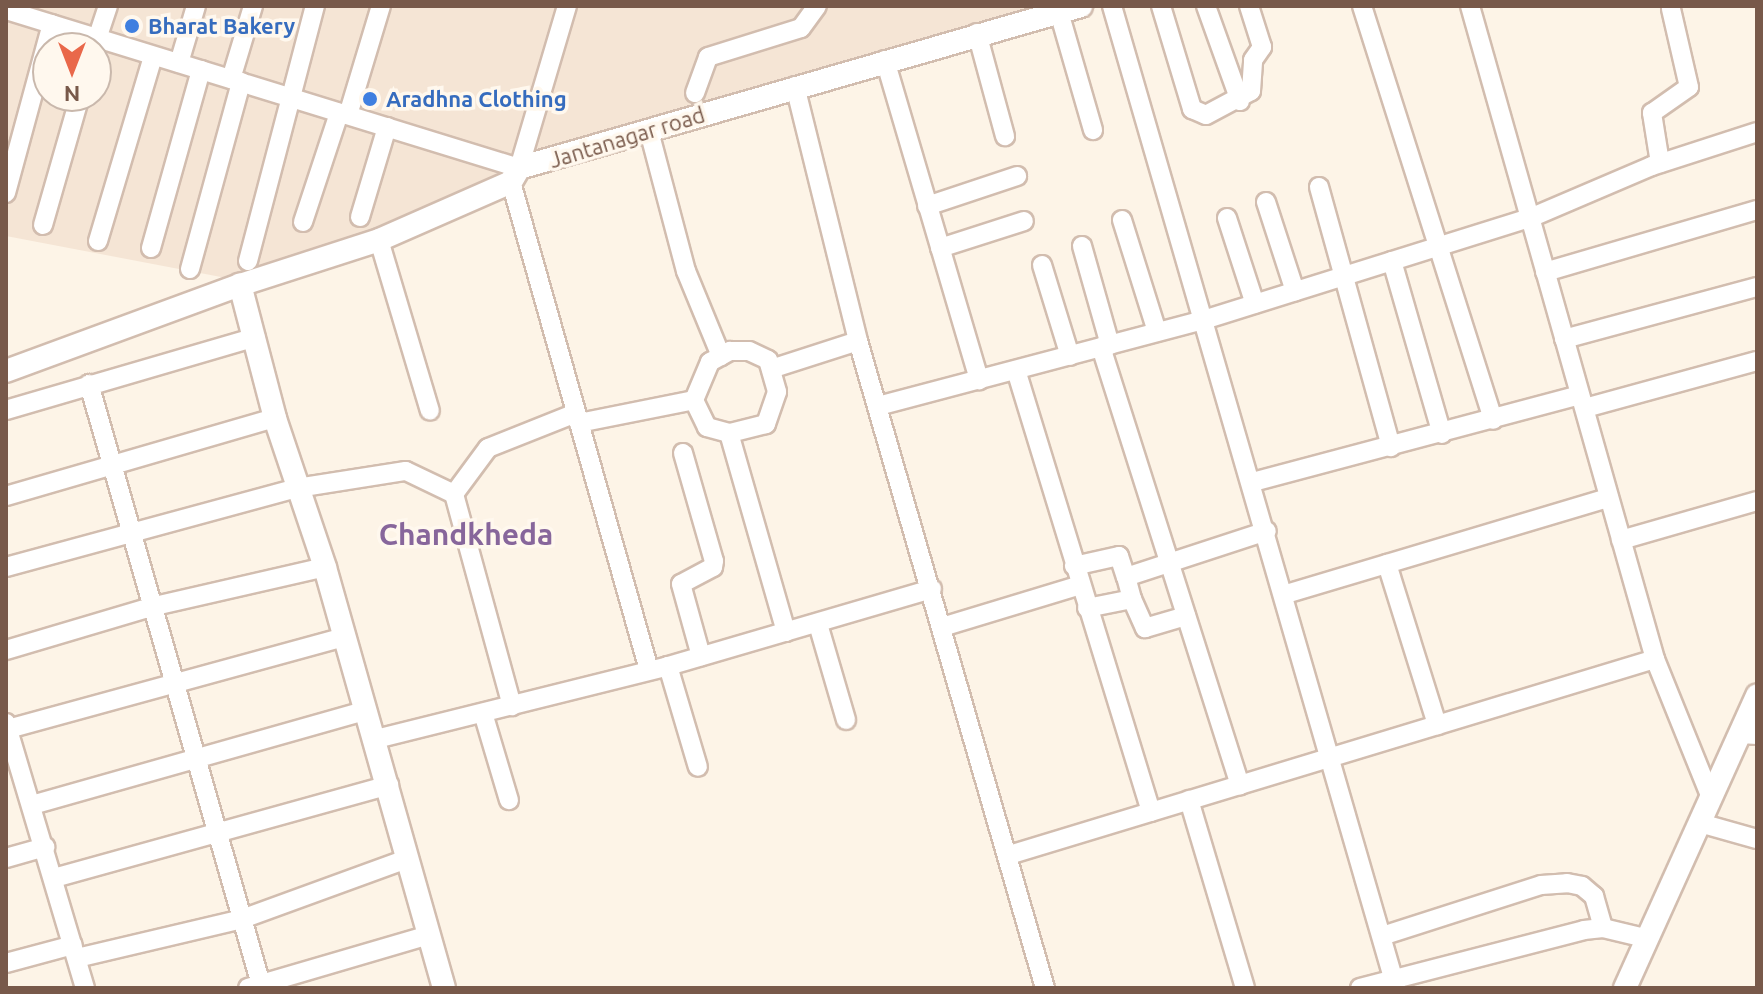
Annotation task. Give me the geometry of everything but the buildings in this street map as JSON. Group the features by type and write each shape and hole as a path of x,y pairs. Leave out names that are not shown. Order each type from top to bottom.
{"street":[{"path":"99,32 108,6"},
{"path":"179,63 196,6"},
{"path":"190,269 253,6"},
{"path":"248,261 287,97 315,6"},
{"path":"303,222 381,6"},
{"path":"567,6 515,175 577,418 649,670"},
{"path":"695,93 708,57 801,28 817,6"},
{"name":"Jantanagar road","path":"6,371 240,285 379,240 515,175 795,86 1081,6"},
{"path":"1112,6 1207,319 1395,983"},
{"path":"1161,6 1192,109 1206,115 1240,101 1251,91 1253,60 1262,47 1249,6"},
{"path":"1206,6 1240,101"},
{"path":"1362,6 1493,420"},
{"path":"1470,6 1655,659 1710,795"},
{"path":"1660,163 1652,113 1689,87 1671,9"},
{"path":"6,10 70,32"},
{"path":"1059,12 1093,130"},
{"path":"6,193 52,24"},
{"path":"977,33 1005,136"},
{"path":"112,47 179,63 387,127 515,175"},
{"path":"98,241 153,56"},
{"path":"885,60 979,380"},
{"path":"151,248 201,70"},
{"path":"795,86 858,341 1045,988"},
{"path":"43,225 75,112"},
{"path":"360,217 387,127"},
{"path":"649,131 686,271 721,356"},
{"path":"878,406 1207,319 1437,248 1530,218 1660,163 1757,132"},
{"path":"927,206 1017,176"},
{"path":"1319,187 1391,447"},
{"path":"1266,202 1295,291"},
{"path":"1545,272 1757,210"},
{"path":"1227,218 1255,304"},
{"path":"1122,220 1157,332"},
{"path":"940,248 1024,221"},
{"path":"379,240 430,411"},
{"path":"1082,246 1106,346 1169,561 1240,785"},
{"path":"1392,261 1442,434"},
{"path":"1042,265 1070,356"},
{"path":"240,285 275,418 325,567 376,739 444,988"},
{"path":"1564,339 1757,287"},
{"path":"6,410 256,337"},
{"path":"771,369 858,341"},
{"path":"749,351 768,360 771,369 774,413 766,424 729,433 707,427 694,400 701,374 721,356 749,351"},
{"path":"1253,482 1493,420 1757,361"},
{"path":"1016,370 1151,812"},
{"path":"89,384 155,606 242,919 257,987 429,935"},
{"path":"454,494 488,448 577,418 694,400"},
{"path":"6,496 275,418"},
{"path":"729,433 786,632"},
{"path":"683,453 714,561 713,567 681,584 701,656"},
{"path":"6,567 297,488 406,471 454,494 512,706"},
{"path":"1286,594 1609,498"},
{"path":"1621,540 1757,501"},
{"path":"1126,577 1267,531"},
{"path":"1074,566 1119,556 1145,628 1186,616"},
{"path":"1387,564 1437,725"},
{"path":"6,650 155,606 325,567"},
{"path":"942,627 1080,585"},
{"path":"376,739 668,666 932,589"},
{"path":"1087,608 1132,599"},
{"path":"818,624 846,720"},
{"path":"85,988 32,805 10,754 7,726 176,685 345,637"},
{"path":"1009,855 1655,659"},
{"path":"668,666 698,767"},
{"path":"1625,988 1710,795 1749,735 1757,695"},
{"path":"32,805 367,710"},
{"path":"483,713 509,800"},
{"path":"54,878 218,835 389,785"},
{"path":"1189,800 1245,988"},
{"path":"1700,823 1757,839"},
{"path":"6,858 45,847"},
{"path":"6,963 242,919 407,859"},
{"path":"1382,936 1541,885 1567,883 1582,886 1594,896 1603,928"},
{"path":"1360,988 1395,983 1603,928 1645,938"}],"shaded area":[{"path":"6,6 1066,6 532,158 378,234 242,281 6,236"}],"place":[{"name":"Bharat Bakery","path":"132,26"},
{"name":"Aradhna Clothing","path":"370,99"}],"district":[{"name":"Chandkheda","path":"466,534"}]}
